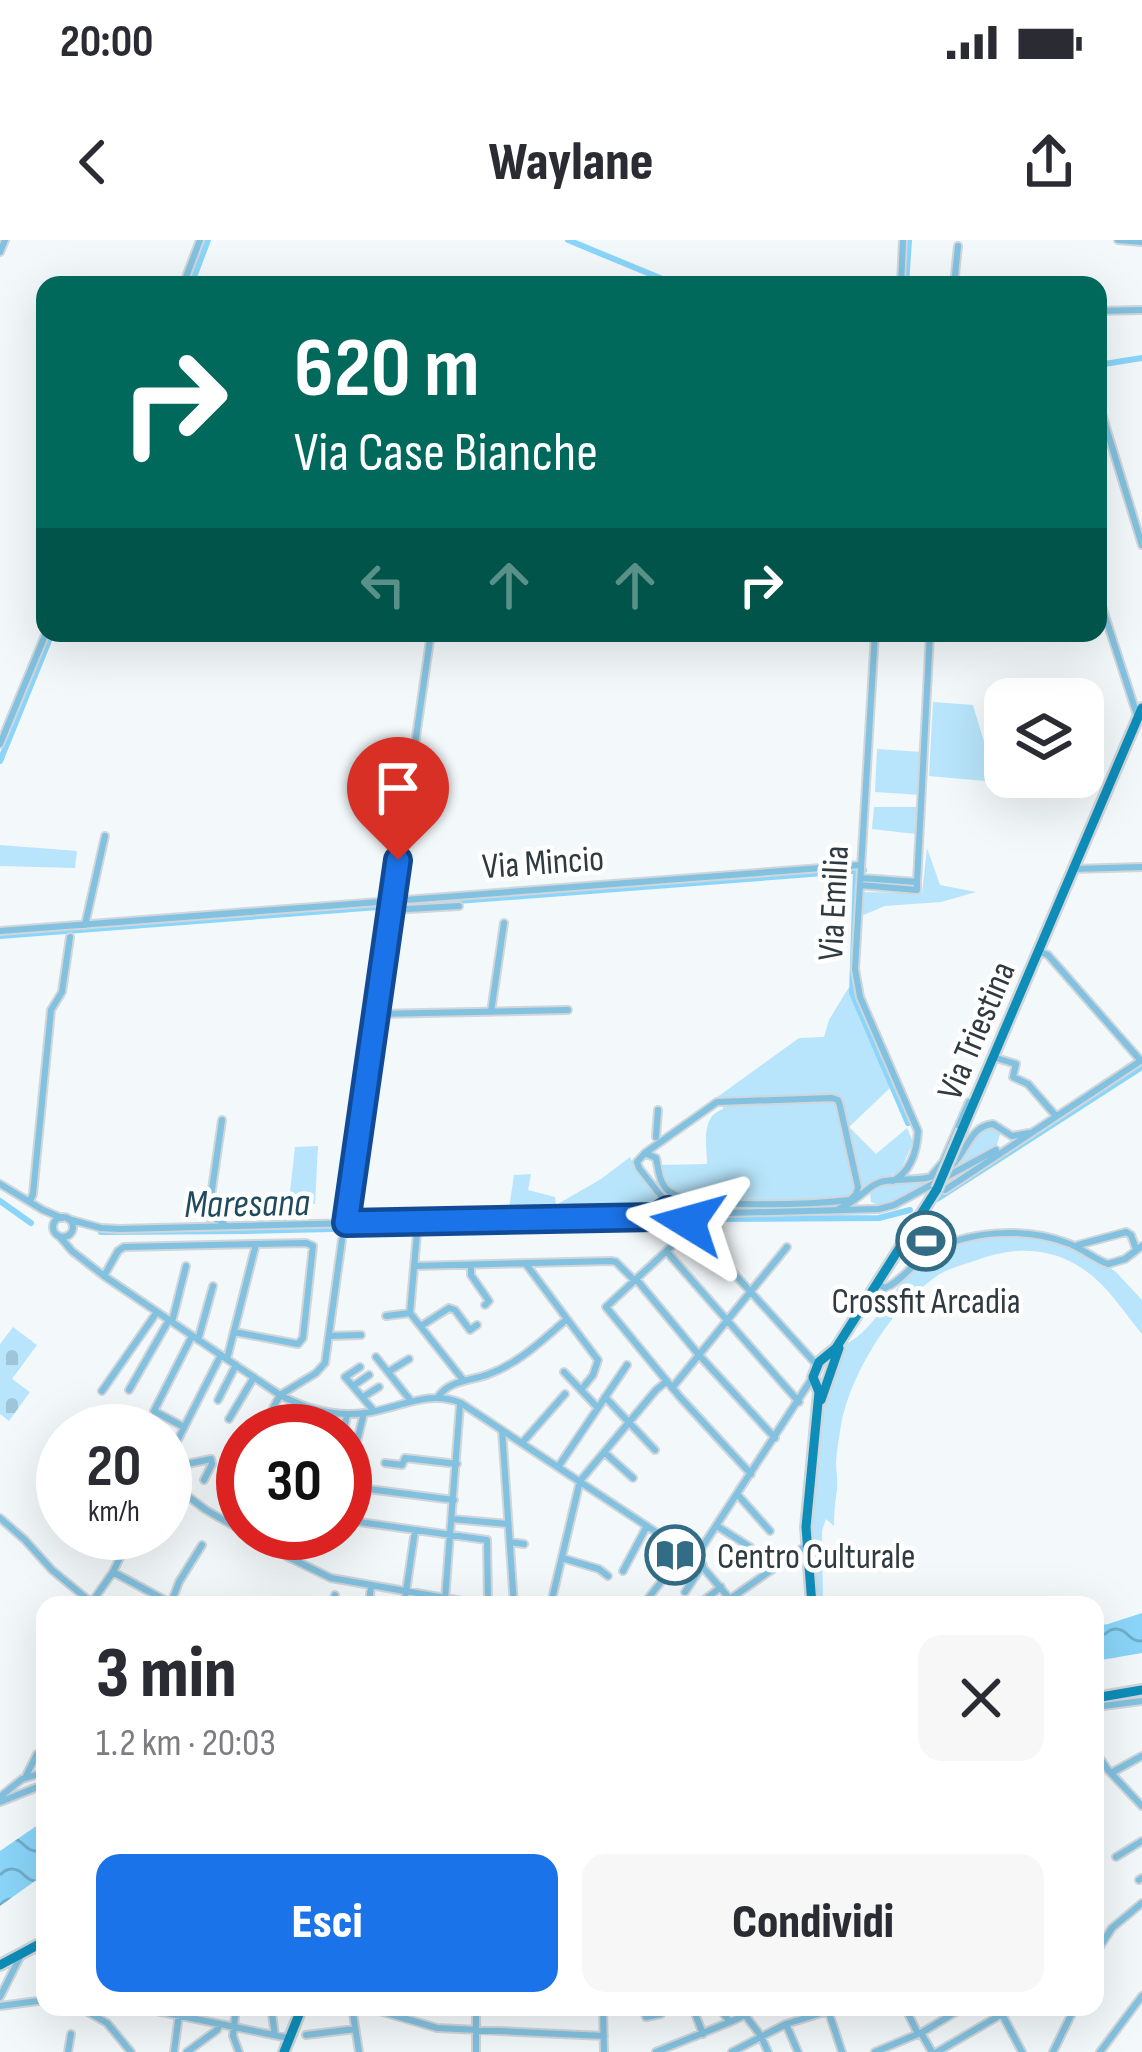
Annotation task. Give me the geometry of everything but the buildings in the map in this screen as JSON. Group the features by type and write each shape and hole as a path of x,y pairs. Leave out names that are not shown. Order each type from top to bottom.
{"main road":[{"name":"Via Triestina","path":"811,1596 807,1545 819,1373 941,1189 1140,713"},
{"path":"1104,1696 1142,1690"},
{"path":"0,1965 36,1946"},
{"path":"284,2052 298,2016"}],"street":[{"path":"0,252 5,240"},
{"path":"186,276 200,240"},
{"path":"901,276 903,240"},
{"path":"1118,240 1142,242"},
{"path":"955,276 958,245"},
{"path":"1107,311 1142,310"},
{"path":"1107,430 1142,545"},
{"path":"1107,620 1140,713"},
{"path":"0,744 42,642"},
{"path":"346,1223 429,642"},
{"name":"Via Emilia","path":"874,642 856,984 918,1131 910,1163"},
{"name":"Via Mincio","path":"0,931 861,874 916,890 930,642"},
{"path":"85,925 105,836"},
{"path":"1073,869 1142,867"},
{"path":"391,905 459,906"},
{"path":"491,1012 503,923"},
{"path":"30,1201 51,1010 62,992 70,937"},
{"path":"894,1205 995,1152 1142,1060 1052,961 1037,951"},
{"path":"376,1014 568,1010"},
{"path":"993,1057 1016,1064 1012,1076 1028,1084 1055,1116"},
{"path":"925,1179 943,1162 986,1073"},
{"path":"646,1153 654,1156 668,1190 707,1204 845,1201 854,1198 857,1190 835,1099 717,1102 646,1153 638,1160 638,1166 680,1210 690,1229 751,1290 819,1373 695,1558"},
{"path":"974,1103 980,1118 1012,1136 1029,1132"},
{"path":"656,1137 658,1110"},
{"path":"222,1120 208,1217 226,1226"},
{"path":"828,1212 849,1205 883,1181 925,1179 950,1168 977,1128 991,1124"},
{"path":"941,1189 995,1152 1001,1130"},
{"path":"910,1163 913,1172 925,1179"},
{"path":"893,1181 910,1163"},
{"path":"0,1184 43,1210 88,1225 120,1229 656,1217 680,1210 828,1212 907,1203 918,1208 919,1214 910,1233"},
{"path":"871,1187 868,1202 879,1209"},
{"path":"43,1210 60,1237 104,1276 298,1404"},
{"path":"53,1228 65,1218"},
{"path":"65,1218 72,1224 74,1252"},
{"path":"418,1223 410,1313 464,1382"},
{"path":"60,1237 88,1225"},
{"path":"690,1229 606,1307 752,1474"},
{"path":"878,1284 889,1288 926,1256 964,1239 1023,1233 1045,1236 1108,1264 1139,1248 1126,1232 1075,1246"},
{"path":"275,1404 280,1395 321,1370 326,1360 343,1240"},
{"path":"192,1413 234,1331 256,1244"},
{"path":"104,1276 124,1247 314,1246 303,1338 298,1344 234,1331"},
{"path":"553,1596 580,1481 656,1390 670,1384 699,1355 787,1247"},
{"path":"666,1251 799,1402"},
{"path":"414,1266 616,1262 775,1438"},
{"path":"526,1264 598,1360 581,1390"},
{"path":"471,1265 471,1275 489,1301 485,1305"},
{"path":"129,1390 171,1321 186,1266"},
{"path":"158,1404 195,1338 213,1286"},
{"path":"421,1326 449,1308 470,1330 477,1325"},
{"path":"102,1391 157,1312"},
{"path":"386,1316 410,1313"},
{"path":"360,1367 346,1377 374,1411 442,1394 487,1375 536,1347 566,1318"},
{"path":"329,1336 361,1336"},
{"path":"376,1357 411,1401"},
{"path":"388,1372 409,1359"},
{"path":"218,1400 236,1365"},
{"path":"558,1467 627,1366"},
{"path":"565,1372 598,1407"},
{"path":"353,1386 369,1375"},
{"path":"238,1404 254,1378"},
{"path":"363,1397 379,1387"},
{"path":"442,1394 686,1551 704,1565 728,1596"},
{"path":"522,1443 565,1394"},
{"path":"605,1397 655,1450"},
{"path":"445,1596 462,1408"},
{"path":"503,1434 513,1596"},
{"path":"604,1452 633,1478"},
{"path":"385,1463 402,1465 406,1458 458,1464"},
{"path":"192,1463 211,1459 204,1480"},
{"path":"372,1489 454,1499"},
{"path":"737,1495 770,1531"},
{"path":"0,1519 83,1596"},
{"path":"452,1519 508,1524"},
{"path":"372,1524 488,1540 486,1596"},
{"path":"623,1571 647,1526"},
{"path":"717,1526 750,1547"},
{"path":"405,1596 416,1530"},
{"path":"510,1542 524,1544"},
{"path":"175,1596 202,1545"},
{"path":"740,1596 807,1545"},
{"path":"651,1596 686,1551"},
{"path":"562,1558 608,1576"},
{"path":"97,1596 118,1560"},
{"path":"294,1560 331,1578 432,1596"},
{"path":"685,1592 704,1565"},
{"path":"113,1572 157,1596"},
{"path":"370,1596 371,1585"},
{"path":"710,1596 721,1587"},
{"path":"1104,1706 1142,1701"},
{"path":"0,1800 25,1778 36,1756"},
{"path":"1111,1773 1142,1756"},
{"path":"1104,1763 1142,1806"},
{"path":"25,1778 36,1775"},
{"path":"0,1800 36,1787"},
{"path":"1116,1857 1139,1843 1142,1855"},
{"path":"1104,1940 1142,1903"},
{"path":"1104,1929 1112,1928"},
{"path":"22,1954 0,2002 36,2000"},
{"path":"1100,2052 1142,1996"},
{"path":"94,2016 131,2052"},
{"path":"174,2052 179,2016"},
{"path":"193,2016 288,2038"},
{"path":"236,2016 238,2052"},
{"path":"272,2016 275,2035"},
{"path":"353,2016 358,2052"},
{"path":"396,2016 437,2028 604,2036"},
{"path":"476,2016 476,2052"},
{"path":"603,2016 604,2052 617,2052"},
{"path":"696,2016 703,2034"},
{"path":"725,2016 730,2022"},
{"path":"656,2052 744,2016"},
{"path":"747,2016 768,2052"},
{"path":"733,2052 808,2016"},
{"path":"830,2016 842,2052"},
{"path":"910,2016 935,2052 949,2049 999,2016"},
{"path":"875,2052 949,2016"},
{"path":"1003,2016 1022,2052"},
{"path":"1054,2052 1071,2016"},
{"path":"187,2052 220,2024"},
{"path":"786,2024 798,2052"},
{"path":"306,2035 355,2029"},
{"path":"68,2052 71,2034"}],"green space":[{"path":"933,702 973,705 984,742 984,781 929,776"},
{"path":"877,749 922,752 921,795 875,792"},
{"path":"874,807 919,807 916,834 872,829"},
{"path":"0,845 77,851 75,868 0,866"},
{"path":"927,848 940,885 976,892 941,902 885,906 861,916 862,892 922,893"},
{"path":"849,987 890,1088 849,1127 876,1154 907,1128 913,1142 900,1172 873,1182 855,1199 740,1201 736,1196 735,1201 708,1202 672,1191 660,1165 707,1164 708,1125 723,1109 722,1103 709,1103 799,1038 824,1037"},
{"path":"988,1125 1000,1134 996,1148 891,1203 871,1202 870,1193 877,1188 926,1182 941,1174"},
{"path":"318,1146 315,1204 289,1201 295,1147"},
{"path":"630,1157 665,1208 508,1215 514,1175 531,1174 528,1190 555,1197 556,1205"},
{"path":"1028,1232 1091,1254 1142,1300 1142,1334 1089,1274 1055,1255 1015,1251 988,1256 944,1272 923,1287 877,1340 846,1404 836,1457 834,1526 826,1519 822,1531 823,1596 815,1596 809,1518 820,1413 845,1344 868,1327 923,1259 946,1244"},
{"path":"13,1327 37,1345 12,1379 30,1392 9,1421 0,1414 0,1344"}],"water":[{"path":"1142,1613 1142,1653 1104,1659 1104,1625"},
{"path":"36,1826 36,1881 0,1906 0,1851"}],"waterway":[{"path":"194,276 208,240"},
{"path":"568,240 655,276"},
{"path":"907,276 909,240"},
{"path":"1107,364 1142,358"},
{"path":"0,761 48,642"},
{"path":"0,936 864,870"},
{"path":"856,871 852,993 908,1123"},
{"name":"Maresana","path":"937,1199 1142,1067"},
{"name":"Maresana","path":"0,1201 31,1223"},
{"name":"Maresana","path":"699,1219 879,1218 910,1210"},
{"name":"Maresana","path":"101,1232 683,1221"}],"place":[{"name":"Crossfit Arcadia","path":"926,1241"},
{"name":"Centro Culturale","path":"675,1555"}],"route":[{"path":"398,860 346,1223 656,1217 668,1210 673,1215 690,1215 692,1226 688,1222"}]}
